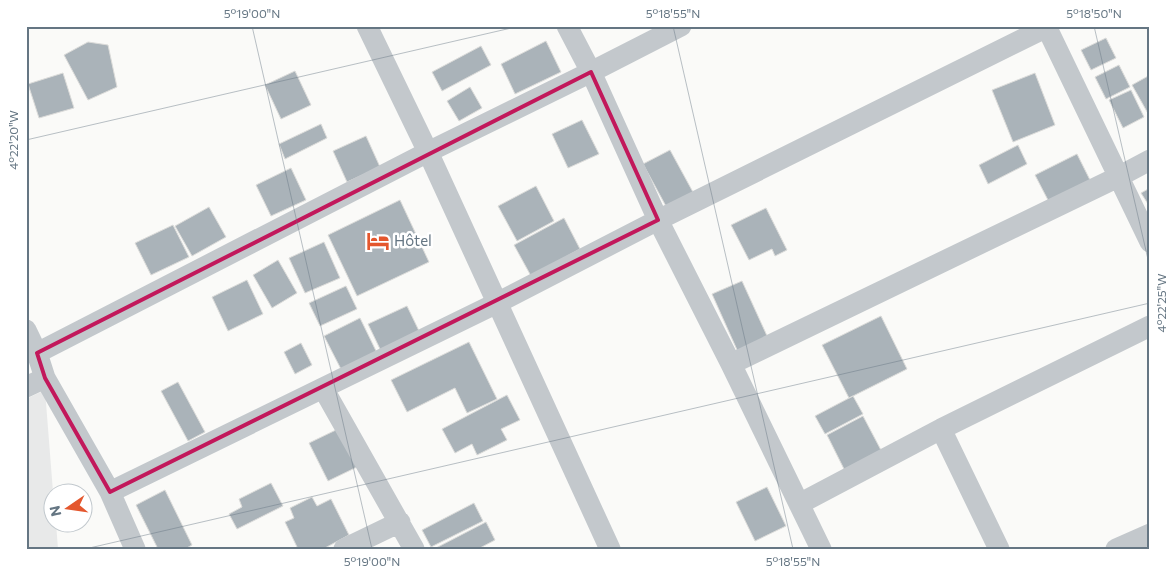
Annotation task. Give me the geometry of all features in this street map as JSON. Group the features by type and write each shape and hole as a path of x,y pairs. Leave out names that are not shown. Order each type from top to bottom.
{"street":[{"path":"367,26 428,152 610,549"},
{"path":"568,26 591,72 658,220 821,549"},
{"path":"37,353 428,152 682,26"},
{"path":"110,492 497,303 658,220 1047,27 1150,242"},
{"path":"731,364 1150,160"},
{"path":"799,504 941,429 1150,326"},
{"path":"26,330 37,353 36,383 110,492 135,549"},
{"path":"324,388 414,549"},
{"path":"941,429 999,549"},
{"path":"344,549 400,522"},
{"path":"1116,549 1150,534"}],"highlighted area":[{"path":"591,72 658,220 110,492 45,378 37,353"}],"shaded area":[{"path":"45,390 52,482 42,482 42,532 57,532 58,549 26,549 26,399"}],"building":[{"path":"1106,38 1116,58 1091,70 1081,50"},
{"path":"546,41 561,72 515,94 501,64"},
{"path":"88,42 108,45 117,87 88,100 64,55"},
{"path":"481,46 491,65 442,91 432,72"},
{"path":"1119,65 1130,87 1106,99 1095,77"},
{"path":"295,71 311,105 281,119 265,85"},
{"path":"63,73 74,108 39,118 28,84"},
{"path":"1035,73 1055,125 1013,142 992,90"},
{"path":"1150,75 1150,117 1132,85"},
{"path":"470,87 482,108 459,121 447,101"},
{"path":"1131,90 1144,117 1123,128 1109,100"},
{"path":"582,120 599,154 568,168 552,134"},
{"path":"321,124 327,138 285,159 279,144"},
{"path":"366,136 380,167 347,182 333,151"},
{"path":"1018,145 1027,164 988,184 979,165"},
{"path":"670,150 694,194 667,208 643,164"},
{"path":"1077,154 1091,182 1049,202 1035,175"},
{"path":"291,168 306,200 271,216 256,185"},
{"path":"536,186 554,221 517,241 498,206"},
{"path":"1150,188 1150,207 1141,193"},
{"path":"400,200 429,262 357,296 328,235"},
{"path":"209,207 226,237 192,256 175,226"},
{"path":"766,208 787,250 775,256 772,249 749,260 731,225"},
{"path":"564,218 580,249 531,276 514,245"},
{"path":"173,225 189,257 151,275 135,243"},
{"path":"324,242 340,278 305,293 289,258"},
{"path":"278,260 297,293 272,308 253,275"},
{"path":"247,280 263,314 228,331 212,297"},
{"path":"742,281 768,338 738,352 712,294"},
{"path":"346,286 357,309 320,326 309,303"},
{"path":"407,306 420,333 381,351 368,324"},
{"path":"881,316 907,369 849,398 822,345"},
{"path":"360,318 378,355 343,373 324,336"},
{"path":"469,342 497,399 467,413 455,388 407,412 391,380"},
{"path":"301,343 312,365 295,374 284,352"},
{"path":"178,382 205,432 188,441 161,391"},
{"path":"507,395 520,420 501,429 507,440 477,455 472,444 455,453 442,429"},
{"path":"853,396 863,414 825,434 815,416"},
{"path":"863,416 883,454 846,473 827,435"},
{"path":"338,429 357,467 328,481 309,443"},
{"path":"271,483 283,506 237,529 229,514 242,507 239,499"},
{"path":"767,487 786,526 755,541 736,502"},
{"path":"165,490 192,545 185,549 158,549 136,505"},
{"path":"312,497 317,506 331,499 349,535 323,549 298,549 285,522 294,518 290,508"},
{"path":"474,503 483,521 431,547 422,530"},
{"path":"486,522 495,540 478,549 434,549"}],"place":[{"name":"Hôtel","path":"378,241"}]}
